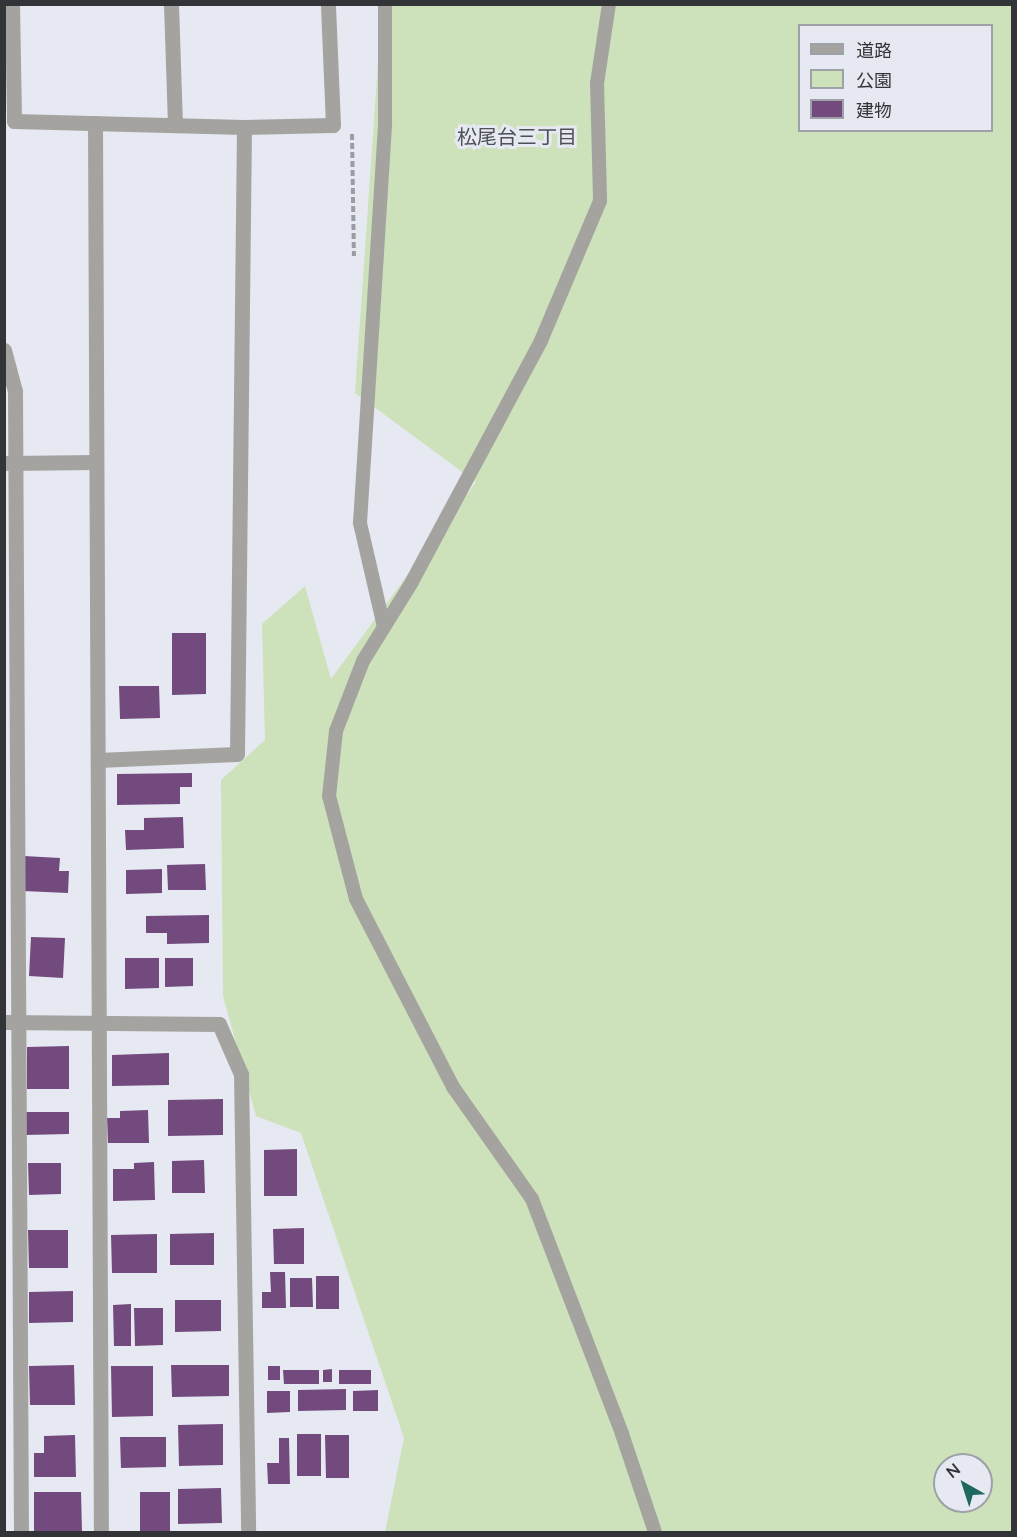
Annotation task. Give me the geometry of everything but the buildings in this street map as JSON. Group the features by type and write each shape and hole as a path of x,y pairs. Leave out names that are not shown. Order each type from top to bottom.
{"street":[{"path":"12,4 14,122 243,127 333,125 328,4"},
{"path":"171,4 175,125"},
{"path":"95,123 101,1533"},
{"path":"98,760 237,754 243,127"},
{"path":"4,350 15,392 10,463 11,1022 21,1533"},
{"path":"10,463 96,462"},
{"path":"11,1022 219,1024 241,1074 248,1533"}],"lane":[{"path":"384,627 360,523 385,123 385,4"},
{"path":"609,4 597,83 600,201 541,341 384,627 363,661 336,731 329,796 356,899 453,1086 532,1199 622,1434 656,1533"}],"path":[{"path":"352,131 355,259"}],"green space":[{"path":"382,5 1012,5 1012,1532 385,1532 404,1438 301,1133 256,1116 223,996 221,780 265,740 262,624 305,586 331,679 476,482 355,393"}],"district":[{"name":"松尾台三丁目","path":"517,136"}]}
